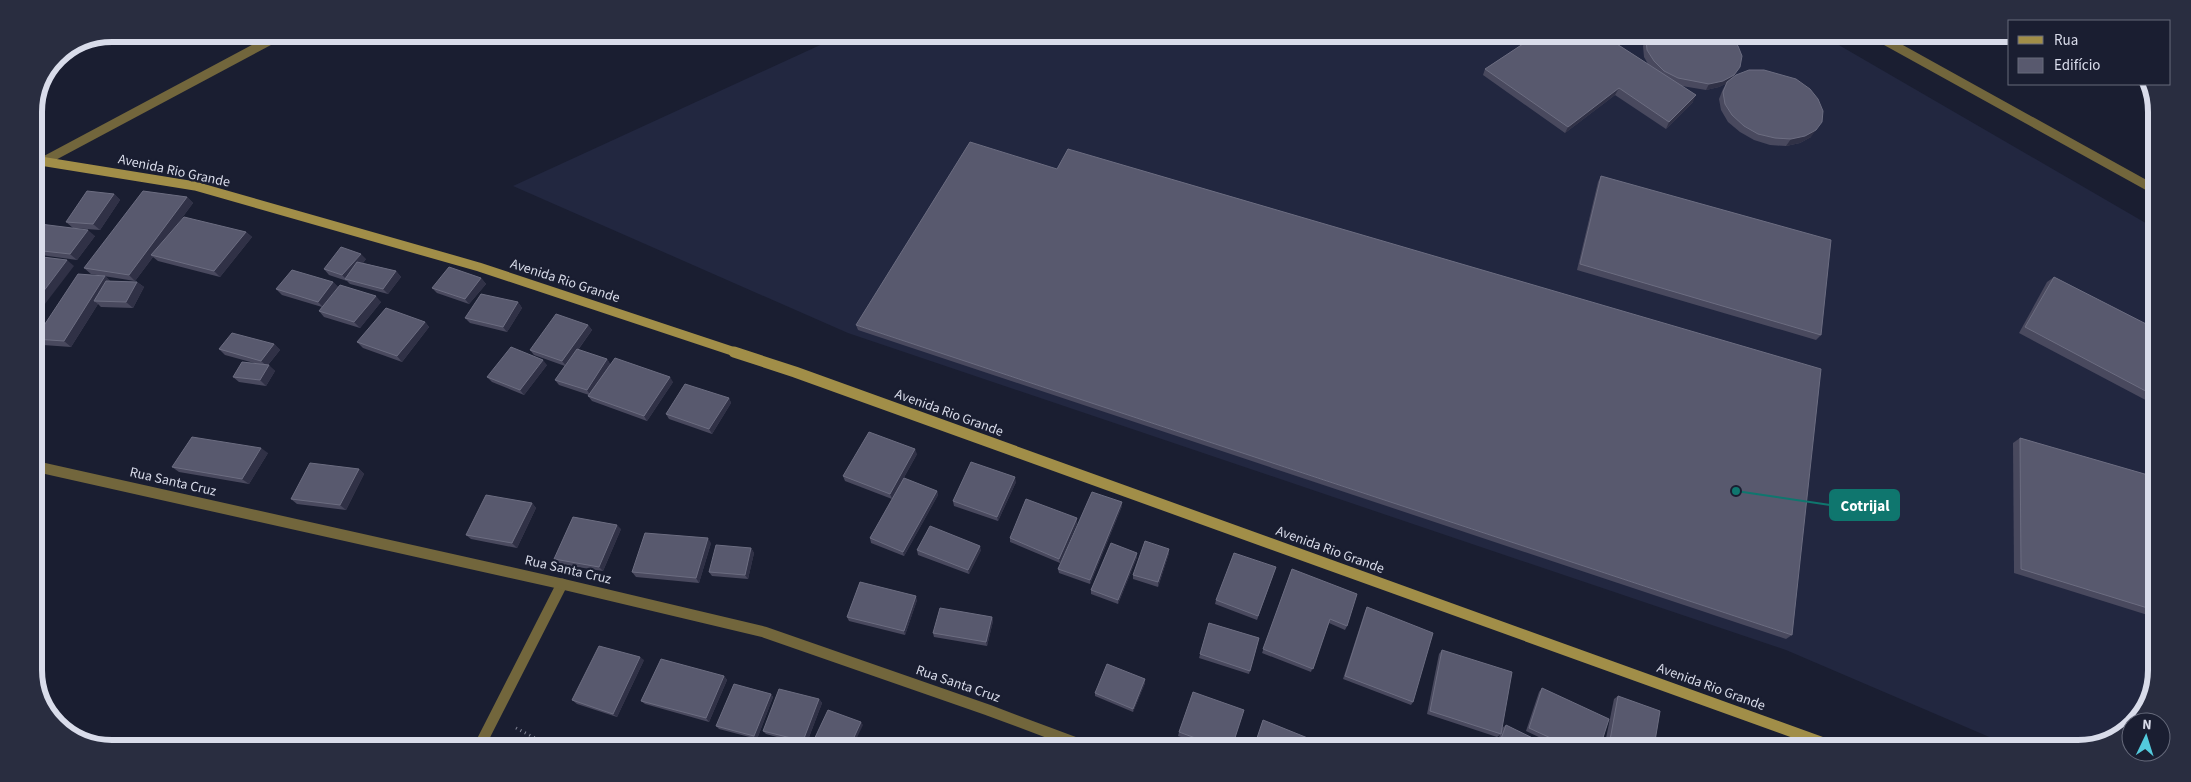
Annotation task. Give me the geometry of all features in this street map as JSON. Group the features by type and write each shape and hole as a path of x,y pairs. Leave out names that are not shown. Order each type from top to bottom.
{"main road":[{"name":"Avenida Rio Grande","path":"42,160 195,186 479,267 795,372 1816,740"}],"street":[{"path":"46,160 267,42"},
{"path":"1888,42 2148,187"},
{"name":"Rua Santa Cruz","path":"43,468 562,584 764,632 1068,740"},
{"path":"483,740 562,584"}],"path":[{"path":"496,717 539,740"}],"shaded area":[{"path":"827,42 1834,42 2148,224 2148,670 2145,692 2134,712 2121,712 2121,725 2101,736 2079,740 1996,740 1786,650 848,333 513,186"}],"building":[{"path":"1526,42 1614,42 1696,95 1669,122 1619,88 1568,127 1485,69"},
{"path":"1646,42 1735,42 1742,56 1740,67 1734,75 1723,81 1709,84 1678,78 1664,71 1647,50"},
{"path":"1749,70 1764,70 1796,79 1810,89 1818,99 1823,111 1822,122 1816,130 1805,136 1791,139 1758,134 1744,126 1732,115 1725,104 1723,92 1727,82 1736,75"},
{"path":"970,142 1057,169 1068,149 1821,369 1792,635 856,325"},
{"path":"1601,176 1831,240 1821,335 1580,264"},
{"path":"87,191 114,194 93,224 66,222"},
{"path":"143,191 187,197 129,275 84,268"},
{"path":"184,217 246,232 214,271 151,255"},
{"path":"42,224 88,230 70,254 42,251"},
{"path":"341,247 361,254 342,275 324,269"},
{"path":"42,257 67,260 42,293"},
{"path":"357,262 396,271 383,289 345,279"},
{"path":"449,267 481,278 465,299 432,288"},
{"path":"292,270 333,282 318,302 276,289"},
{"path":"78,274 105,276 64,341 42,340 42,328"},
{"path":"2054,277 2148,325 2148,392 2025,327"},
{"path":"106,281 137,282 126,302 94,301"},
{"path":"340,285 376,296 354,322 319,311"},
{"path":"481,294 518,302 503,327 465,318"},
{"path":"386,308 425,322 397,356 357,342"},
{"path":"556,314 588,325 562,361 530,350"},
{"path":"232,333 274,344 261,361 219,349"},
{"path":"511,347 543,360 520,390 487,377"},
{"path":"577,349 607,359 587,390 555,380"},
{"path":"615,358 670,377 644,416 588,396"},
{"path":"242,362 269,365 260,380 233,377"},
{"path":"685,384 729,398 709,429 666,414"},
{"path":"869,432 915,449 890,494 843,476"},
{"path":"192,437 261,448 242,479 172,467"},
{"path":"2020,438 2148,475 2148,608 2021,569"},
{"path":"971,462 1015,477 997,517 953,501"},
{"path":"310,463 359,469 340,505 291,499"},
{"path":"904,478 937,491 903,552 870,538"},
{"path":"1092,492 1122,502 1090,580 1058,569"},
{"path":"486,495 532,503 512,543 466,535"},
{"path":"1026,499 1077,518 1059,559 1010,538"},
{"path":"573,517 617,525 599,567 554,559"},
{"path":"930,526 980,546 968,570 917,550"},
{"path":"645,533 708,538 696,578 632,572"},
{"path":"1145,541 1169,549 1158,582 1133,575"},
{"path":"1111,543 1137,553 1118,600 1091,590"},
{"path":"716,545 751,548 745,575 709,572"},
{"path":"1234,553 1276,567 1258,616 1216,600"},
{"path":"1292,569 1357,594 1347,626 1330,619 1313,669 1263,649"},
{"path":"860,582 916,596 904,631 847,617"},
{"path":"1367,607 1433,633 1413,702 1345,676"},
{"path":"940,608 992,617 986,642 933,633"},
{"path":"1209,623 1259,638 1250,671 1200,654"},
{"path":"599,646 640,657 613,714 572,700"},
{"path":"1442,650 1512,672 1501,734 1430,711"},
{"path":"661,659 724,676 706,718 641,701"},
{"path":"1107,664 1145,679 1133,709 1095,693"},
{"path":"734,684 771,694 754,736 716,726"},
{"path":"1542,688 1609,719 1602,740 1555,740 1529,728"},
{"path":"779,689 819,699 803,740 763,731"},
{"path":"1193,692 1244,710 1234,740 1201,740 1179,732"},
{"path":"1618,696 1660,711 1655,740 1610,740"},
{"path":"828,710 861,722 853,740 814,740"},
{"path":"1263,720 1313,740 1256,740"},
{"path":"1506,725 1537,740 1501,740"}],"place":[{"name":"Cotrijal","path":"1736,491"}]}
